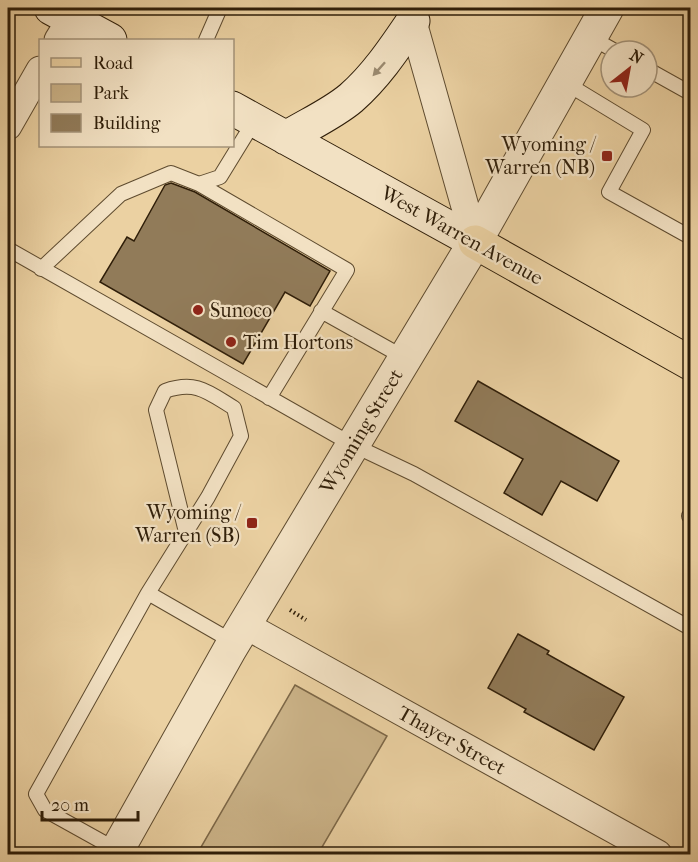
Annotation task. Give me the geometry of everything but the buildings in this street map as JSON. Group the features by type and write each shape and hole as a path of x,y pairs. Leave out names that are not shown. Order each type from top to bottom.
{"main road":[{"name":"West Warren Avenue","path":"475,242 690,363"}],"street":[{"name":"Wyoming Street","path":"603,39 607,8"},
{"path":"286,138 351,98 382,67 411,14"},
{"path":"411,14 475,242"},
{"path":"65,19 108,39"},
{"name":"Wyoming Street","path":"116,852 240,634 475,242 564,82 599,47"},
{"path":"8,126 39,72"},
{"name":"West Warren Avenue","path":"244,114 475,242"},
{"name":"Thayer Street","path":"240,634 658,855"}],"lane":[{"path":"206,39 220,8"},
{"path":"659,76 690,93"},
{"path":"564,82 643,130 609,192 690,237"},
{"path":"234,140 244,114"},
{"path":"199,184 220,177 231,147"},
{"path":"41,269 121,194 171,173 199,184 347,270 269,398"},
{"path":"8,249 353,445 414,474 690,628"},
{"path":"321,311 405,358"},
{"path":"116,852 45,810 36,794 148,593 208,497 241,436 234,408 202,388 179,386 165,391 156,410 186,532"},
{"path":"148,593 240,634"}],"green space":[{"path":"295,685 387,736 318,854 197,854"}],"place":[{"name":"Wyoming / Warren (NB)","path":"607,156"},
{"name":"Sunoco","path":"198,310"},
{"name":"Tim Hortons","path":"231,342"},
{"name":"Wyoming / Warren (SB)","path":"252,523"}]}
